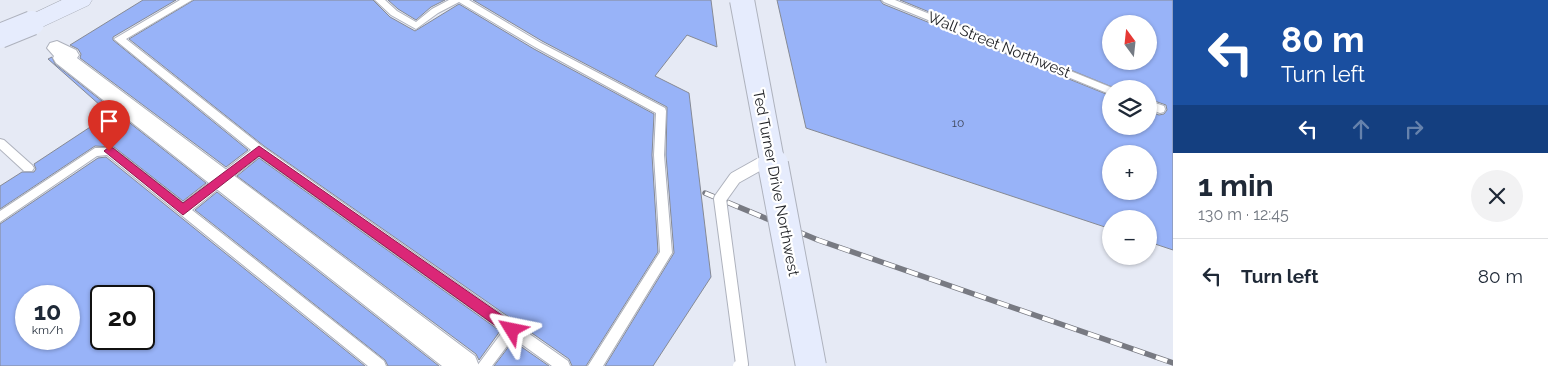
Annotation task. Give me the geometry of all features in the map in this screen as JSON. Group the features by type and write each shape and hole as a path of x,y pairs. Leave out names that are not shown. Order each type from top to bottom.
{"street":[{"path":"0,36 82,0"},
{"name":"Ted Turner Drive Northwest","path":"742,0 811,366"},
{"path":"57,48 69,55 63,58 465,366"}],"lane":[{"path":"187,0 119,39 259,150 563,366"},
{"path":"380,0 394,13 416,26 435,11 456,0"},
{"path":"462,0 538,45 661,111 659,156 666,253 595,366"},
{"name":"Wall Street Northwest","path":"887,0 1102,86"},
{"path":"0,143 28,168"},
{"path":"183,210 259,150"},
{"path":"0,217 95,152 109,151 379,366"},
{"path":"739,366 742,364 720,199 727,183 739,174 772,159"},
{"path":"484,366 512,330"}],"building":[{"path":"143,0 176,0 113,37 113,40 248,150 226,167 80,58 81,54 78,49 70,45"},
{"path":"194,0 373,0 390,17 415,31 459,4 534,49 654,114 652,155 658,252 586,366 572,366 569,359 264,146 129,39"},
{"path":"388,0 445,0 431,7 416,20 398,9"},
{"path":"473,0 711,0 717,47 687,35 655,76 689,93 711,277 653,366 605,366 674,253 666,155 667,107 542,41"},
{"path":"777,0 880,0 883,4 1102,92 1102,135 1157,135 1157,114 1164,114 1167,110 1166,105 1157,102 1157,80 1102,80 1102,83 900,0 1173,0 1173,250 1157,245 1157,210 1102,210 1102,226 806,128"},
{"path":"52,57 55,64 206,183 183,201 114,147 95,146 0,209 0,186 22,172 34,172 36,169 34,164 110,114 48,59"},
{"path":"106,157 365,366 0,366 0,224 98,158"},
{"path":"259,158 500,331 479,360 476,354 237,176"},
{"path":"217,192 439,366 388,366 385,360 195,210"},
{"path":"513,341 549,366 494,366"}],"railway":[{"path":"705,193 818,240 1173,363"}],"route":[{"path":"109,151 183,210 259,150 512,330"}]}
